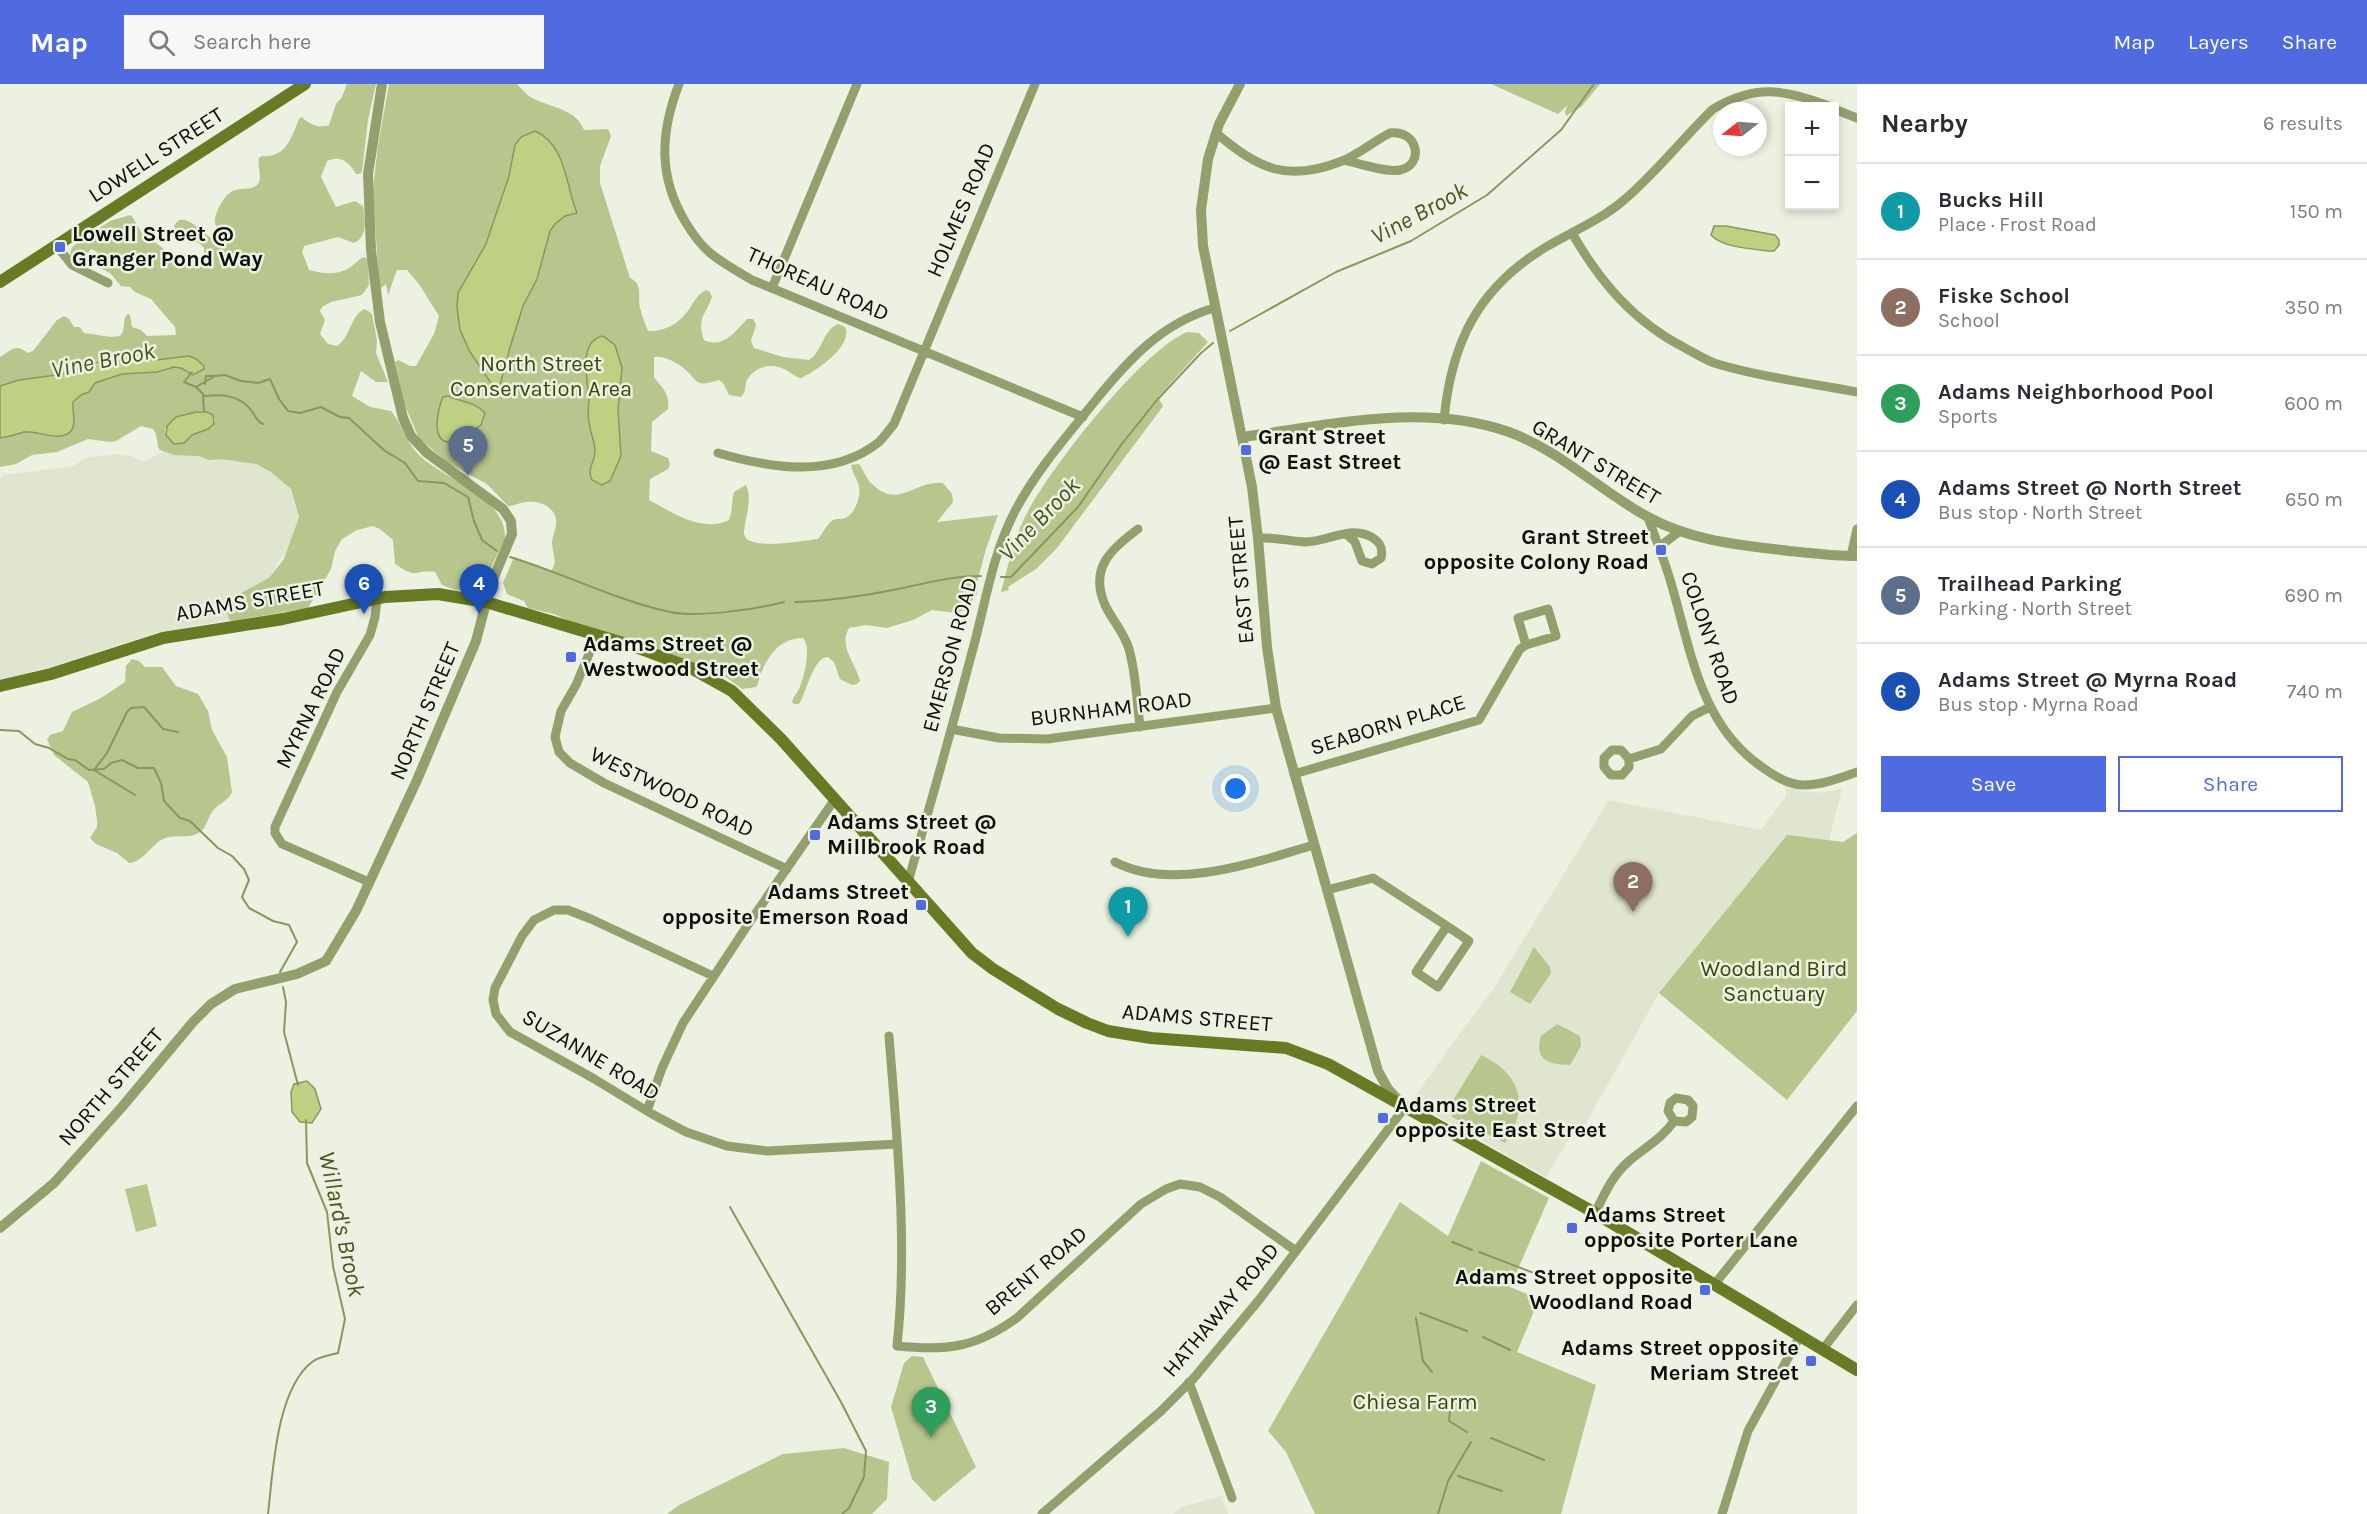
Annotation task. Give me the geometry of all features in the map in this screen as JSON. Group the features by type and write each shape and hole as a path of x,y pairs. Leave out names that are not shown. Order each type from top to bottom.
{"main road":[{"name":"LOWELL STREET","path":"0,282 305,84"},
{"name":"ADAMS STREET","path":"0,686 51,674 163,638 284,619 377,599 412,594 438,594 486,602 630,645 689,667 732,691 781,739 978,957 993,969 1058,1009 1108,1031 1151,1038 1286,1047 1330,1065 1595,1214 1857,1370"}],"street":[{"name":"NORTH STREET","path":"0,1227 54,1183 211,1004 235,989 297,974 326,961 356,911 464,670 480,629 493,579 511,538 511,521 503,509 435,460 411,436 403,418 380,322 372,271 368,189 371,150 382,84"},
{"name":"THOREAU ROAD","path":"679,84 666,120 664,142 670,192 691,232 707,250 752,280 1083,417"},
{"path":"772,288 857,84"},
{"name":"HOLMES ROAD","path":"718,453 756,464 805,467 830,464 857,454 879,442 894,424 1035,84"},
{"name":"EAST STREET","path":"1240,84 1216,133 1208,159 1201,210 1203,246 1214,308 1243,437 1258,538 1267,647 1276,708 1378,1071 1388,1089 1405,1107"},
{"path":"1444,420 1445,402 1458,346 1467,326 1479,307 1516,267 1624,201 1713,109 1729,97 1764,88 1786,90 1818,102"},
{"path":"1839,111 1857,117"},
{"path":"1216,133 1256,163 1282,171 1308,170 1344,160 1390,133 1409,137 1415,149 1413,161 1403,170 1390,170 1344,160"},
{"path":"1572,233 1589,263 1613,294 1639,319 1668,339 1712,362 1755,373 1857,392"},
{"path":"56,245 72,265 108,283"},
{"name":"EMERSON ROAD","path":"908,882 999,547 1015,511 1034,479 1125,364 1148,344 1193,314 1214,308"},
{"name":"GRANT STREET","path":"1243,437 1385,419 1419,417 1478,424 1524,438 1568,463 1648,517 1680,531 1733,543 1854,556"},
{"name":"COLONY ROAD","path":"1648,517 1710,708 1732,740 1774,776 1806,785 1857,772"},
{"path":"1138,529 1115,546 1103,562 1099,584 1105,605 1124,634 1129,649 1140,727"},
{"path":"1854,556 1857,530"},
{"name":"COLONY ROAD","path":"1659,548 1680,531"},
{"path":"1258,538 1309,541 1346,534"},
{"name":"MYRNA ROAD","path":"369,882 282,844 275,833 275,827 337,692 370,634 377,599"},
{"path":"1548,609 1557,636 1526,645 1518,618 1548,609"},
{"name":"WESTWOOD ROAD","path":"597,635 576,685 561,711 555,737 559,752 570,764 604,783 787,869"},
{"name":"SEABORN PLACE","path":"1294,774 1479,720 1517,653 1526,645"},
{"name":"BURNHAM ROAD","path":"951,729 999,738 1038,740 1276,708"},
{"path":"1629,759 1661,749 1690,718 1710,708"},
{"path":"647,1111 662,1068 683,1023 835,800"},
{"path":"1115,862 1139,870 1184,876 1314,846"},
{"path":"1327,890 1373,878 1447,926 1469,941 1438,987 1416,972 1447,926"},
{"name":"SUZANNE ROAD","path":"713,976 591,919 568,910 561,910 545,913 534,920 522,936 500,976 493,1000 496,1014 510,1032 686,1132 727,1146 766,1151 897,1144"},
{"name":"BRENT ROAD","path":"889,1036 897,1144 902,1278 897,1346 933,1350 958,1347 978,1341 1000,1330 1018,1317 1140,1204 1180,1184 1200,1187 1220,1197 1296,1251"},
{"path":"1360,1082 1378,1071"},
{"path":"1714,1284 1857,1106"},
{"name":"HATHAWAY ROAD","path":"1042,1514 1161,1411 1189,1382 1228,1338 1405,1107"},
{"path":"1595,1214 1608,1186 1624,1166 1664,1134 1674,1121"},
{"path":"1823,1349 1857,1305"},
{"path":"1722,1514 1748,1431 1800,1336"},
{"path":"1189,1382 1232,1498"}],"shaded area":[{"path":"535,131 546,138 559,156 577,213 565,216 550,231 537,279 523,306 500,385 493,386 470,352 460,330 458,293 486,244 509,176 515,145 521,137"},
{"path":"1714,226 1775,235 1779,240 1779,245 1774,251 1723,243 1711,235"},
{"path":"603,336 615,345 622,368 618,410 621,456 610,481 602,485 592,480 590,476 595,449 588,419 586,362 590,345 595,339"},
{"path":"189,356 196,359 204,366 204,369 193,375 174,367 157,372 122,374 95,383 89,392 73,402 74,425 67,434 55,436 24,432 0,438 0,386 19,380 71,373 88,363"},
{"path":"448,396 473,404 485,413 481,425 472,432 459,440 447,442 438,434 437,419 443,397"},
{"path":"207,412 213,415 214,424 192,435 184,443 174,444 166,435 167,426 176,417"},
{"path":"166,450 276,466 290,490 299,514 288,554 280,559 250,616 155,633 47,668 0,679 0,480 3,475 74,466 84,458 114,454 131,456 141,461"},
{"path":"1786,788 1817,793 1842,789 1829,840 1787,836 1659,993 1580,1134 1574,1131 1546,1177 1411,1101 1497,983 1609,800 1761,830 1786,796"},
{"path":"307,1081 315,1089 321,1109 312,1123 300,1122 292,1112 291,1092 294,1084"},
{"path":"1221,1496 1228,1514 1173,1514 1182,1507"}],"green space":[{"path":"347,84 376,84 368,120 362,171 356,174 344,161 332,159 327,161 321,177 336,207 355,201 363,206 364,232 362,237 354,243 338,237 304,246 302,252 309,270 326,273 348,269 365,257 368,260 369,285 362,295 331,302 322,307 320,311 325,320 320,334 328,344 337,346 342,342 360,312 365,309 372,314 377,340 376,353 388,382 376,382 361,371 352,396 370,407 391,411 418,454 472,490 496,511 503,524 505,539 485,580 476,592 455,590 442,585 435,572 414,573 404,570 395,564 393,540 373,526 357,530 342,539 335,551 331,569 308,608 233,621 229,620 226,607 239,594 269,578 284,559 299,517 291,489 271,472 256,464 174,455 160,450 153,429 141,426 116,441 88,439 57,452 32,455 16,464 0,467 0,438 23,432 30,425 42,429 58,425 62,418 71,413 73,402 77,397 71,401 61,417 39,425 38,422 45,421 47,418 36,414 32,406 23,402 22,397 59,392 66,396 85,385 122,374 157,372 174,367 193,375 199,372 204,365 189,356 156,360 97,361 82,364 71,373 19,380 0,386 0,357 17,348 28,353 33,351 57,320 64,316 74,327 80,327 84,333 120,336 128,314 132,327 141,330 147,336 176,335 175,327 151,299 135,292 130,287 121,286 111,274 99,267 97,252 91,249 83,260 75,261 70,255 72,247 110,221 130,215 141,232 183,263 195,262 204,253 204,248 196,241 179,234 174,226 179,221 190,222 220,242 223,239 215,219 226,196 233,191 257,185 260,179 259,158 277,154 282,150 290,140 299,119 302,117 307,122 318,126 329,125 336,104 342,97","holes":["200,411 213,415 215,420 212,427 192,435 181,444 174,444 166,435 165,429 176,417"]},
{"name":"North Street Conservation Area","path":"389,84 517,84 532,98 575,117 584,130 608,129 611,136 600,166 600,183 630,278 639,287 640,308 648,331 664,329 674,324 706,290 712,297 701,321 701,327 704,340 711,342 723,341 747,319 753,319 756,325 751,341 754,348 783,357 809,360 833,327 838,324 845,327 844,342 824,364 801,378 779,367 764,367 750,375 741,397 729,395 719,380 700,383 678,364 668,359 654,357 654,377 665,391 668,409 652,422 651,451 668,458 670,464 668,469 650,479 649,500 688,520 708,524 719,523 729,520 734,492 746,485 749,497 744,532 746,538 753,542 776,544 818,539 833,520 844,518 853,512 859,491 851,465 859,464 872,484 890,494 907,492 933,483 943,483 952,494 953,502 937,522 998,515 976,586 977,594 966,609 957,613 932,610 913,620 887,628 866,625 849,628 846,635 847,648 860,681 852,685 840,679 834,662 828,657 818,663 802,699 799,704 794,704 792,700 801,684 806,663 807,648 803,638 788,641 777,648 764,666 756,687 742,689 723,675 675,656 582,627 554,614 528,608 524,601 507,594 503,583 514,557 551,571 553,568 555,562 552,544 556,523 555,515 546,505 536,502 508,506 487,484 448,463 419,438 405,406 395,362 398,360 410,366 416,366 434,334 439,316 419,284 407,270 397,270 388,295 386,284 381,288 379,286 373,190"},
{"path":"1491,84 1600,84 1582,106 1566,116 1565,111 1568,105 1558,114"},
{"path":"1187,332 1199,333 1208,342 1158,397 1163,406 1158,413 1057,548 1036,569 1008,587 1009,590 1001,592 1021,526 1036,497 1053,472 1121,387 1145,363"},
{"path":"132,659 139,661 145,667 162,667 176,686 198,694 208,711 212,730 227,757 232,792 214,809 200,832 191,836 172,836 163,839 139,860 129,863 117,853 96,844 90,838 97,827 97,820 88,782 54,755 47,739 50,735 63,731 72,712 101,698 125,682 126,666"},
{"name":"Woodland Bird Sanctuary","path":"1857,833 1857,1011 1787,1100 1659,993 1787,835 1843,842"},
{"path":"1534,947 1550,967 1551,973 1530,1004 1510,992"},
{"path":"1557,1024 1580,1036 1581,1046 1570,1065 1545,1060 1539,1051 1541,1036"},
{"path":"1481,1055 1506,1072 1518,1093 1518,1117 1505,1143 1452,1117 1449,1107"},
{"name":"Chiesa Farm","path":"1481,1161 1549,1198 1510,1287 1539,1299 1517,1352 1596,1385 1561,1514 1315,1514 1286,1452 1268,1431 1400,1202 1448,1236"},
{"path":"147,1184 157,1226 136,1232 125,1189"},
{"path":"912,1356 923,1357 976,1467 934,1502 912,1479 891,1407 904,1363"},
{"path":"844,1448 889,1462 887,1499 872,1514 667,1514 679,1505 783,1454"}],"waterway":[{"name":"Vine Brook","path":"1230,331 1336,272 1411,241 1487,195 1561,130 1594,84"},
{"name":"Vine Brook","path":"1001,577 1011,577 1078,507 1121,445 1157,400 1213,343"},
{"name":"Vine Brook","path":"192,372 184,382 196,387 215,376 225,375 241,381 258,383 270,379 279,399 288,411 300,413 321,407 340,417 349,418 385,451 405,463 418,481 444,483 468,497 482,540 497,551"},
{"path":"205,384 206,376 215,376"},
{"path":"196,387 205,396 218,395 236,398 246,405 263,424"},
{"path":"203,396 204,411"},
{"name":"Vine Brook","path":"510,557 629,601 682,614 743,610 784,602"},
{"name":"Vine Brook","path":"795,602 846,598 949,579 981,576"},
{"path":"135,795 94,770 107,753 127,712 131,708 144,707 163,729 178,732"},
{"name":"Willard's Brook","path":"0,730 19,731 35,744 75,760 89,770 104,769 111,763 122,760 138,768 154,768 161,783 164,801 180,818 190,821 244,869 249,880 242,897 249,908 273,921 289,925 297,942 280,972"},
{"name":"Willard's Brook","path":"283,987 286,1002 284,1032 298,1085"},
{"name":"Willard's Brook","path":"268,1514 278,1433 291,1392 300,1375 312,1362 338,1353 345,1319 333,1266 327,1212 307,1163 306,1120"},
{"path":"730,1207 841,1402 866,1451 864,1477 849,1508 842,1514"},
{"path":"1452,1242 1472,1250"},
{"path":"1479,1252 1547,1278"},
{"path":"1420,1313 1467,1331"},
{"path":"1416,1318 1423,1361 1432,1372"},
{"path":"1483,1337 1510,1350"},
{"path":"1450,1411 1449,1421 1467,1432"},
{"path":"1491,1438 1544,1460"},
{"path":"1438,1514 1448,1481 1471,1442"},
{"path":"1458,1476 1502,1491"}],"place":[{"name":"Lowell Street @ Granger Pond Way","path":"60,247"},
{"name":"Grant Street @ East Street","path":"1246,450"},
{"name":"Trailhead Parking","path":"468,476"},
{"name":"Grant Street opposite Colony Road","path":"1661,550"},
{"name":"Adams Street @ Myrna Road","path":"364,614"},
{"name":"Adams Street @ North Street","path":"479,614"},
{"name":"Adams Street @ Westwood Street","path":"571,657"},
{"name":"Adams Street @ Millbrook Road","path":"815,835"},
{"name":"Adams Street opposite Emerson Road","path":"921,905"},
{"name":"Fiske School","path":"1633,912"},
{"name":"Bucks Hill","path":"1128,937"},
{"name":"Adams Street opposite East Street","path":"1383,1118"},
{"name":"Adams Street opposite Porter Lane","path":"1572,1228"},
{"name":"Adams Street opposite Woodland Road","path":"1705,1290"},
{"name":"Adams Street opposite Meriam Street","path":"1811,1361"},
{"name":"Adams Neighborhood Pool","path":"931,1437"}]}
